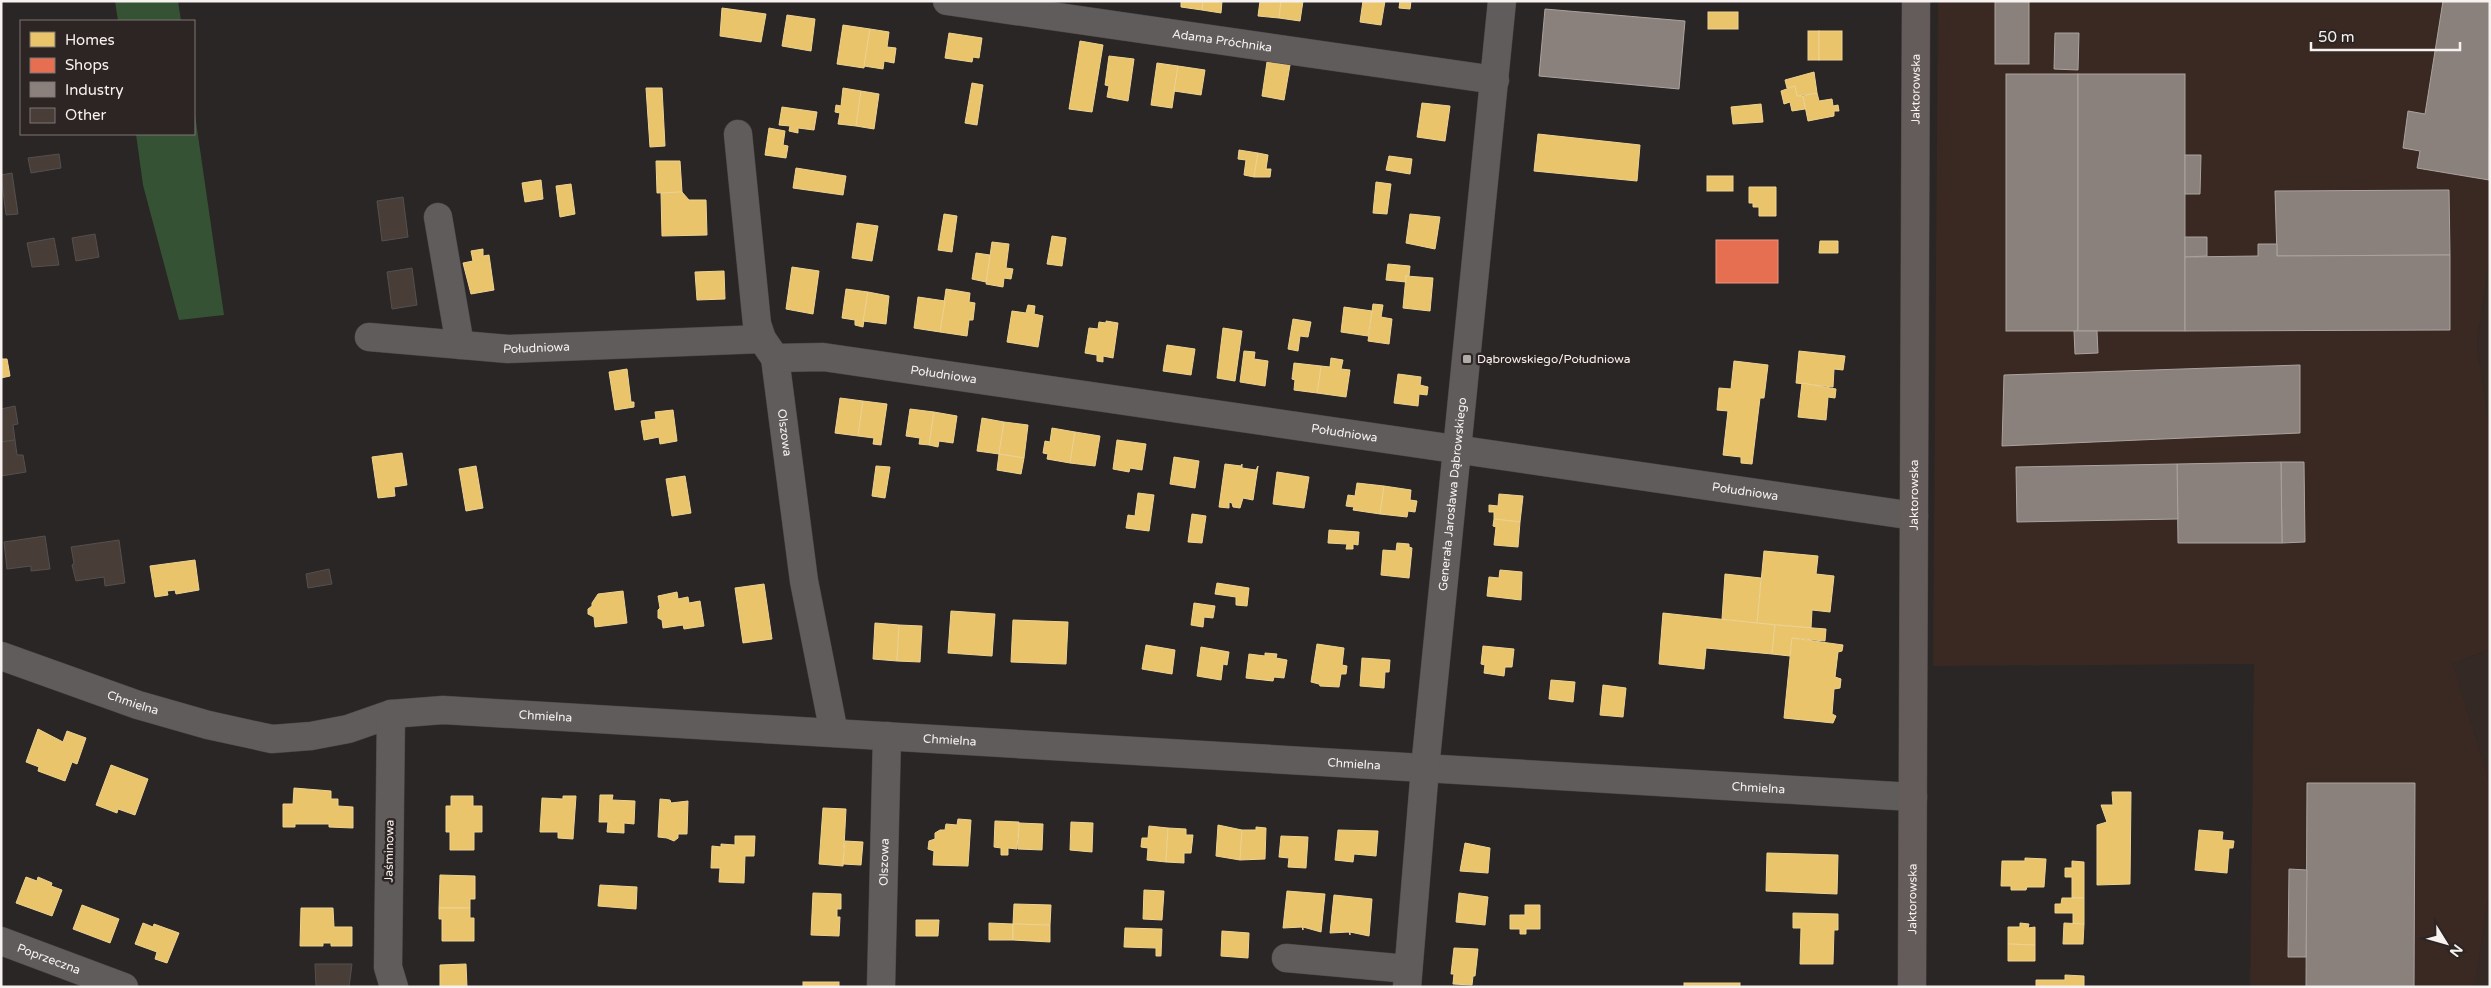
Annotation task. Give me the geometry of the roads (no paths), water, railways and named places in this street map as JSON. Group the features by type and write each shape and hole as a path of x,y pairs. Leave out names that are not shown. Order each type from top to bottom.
{"main road":[{"name":"Jaktorowska","path":"1912,987 1916,1"}],"street":[{"name":"Adama Próchnika","path":"948,1 1495,80"},
{"name":"Generała Jarosława Dąbrowskiego","path":"1408,978 1425,768 1502,1"},
{"name":"Olszowa","path":"738,134 757,324 769,349 804,581 834,733"},
{"path":"438,217 460,345"},
{"name":"Południowa","path":"369,337 508,349 769,349 1914,516"},
{"name":"Chmielna","path":"1,656 138,705 208,725 272,739 311,736 348,729 391,714 443,710 1913,796"},
{"name":"Jaśminowa","path":"391,714 388,966 394,987"},
{"name":"Olszowa","path":"881,987 887,736"},
{"name":"Poprzeczna","path":"1,941 117,985"},
{"path":"1286,958 1408,978"}],"place":[{"name":"Dąbrowskiego/Południowa","path":"1467,359"}]}
